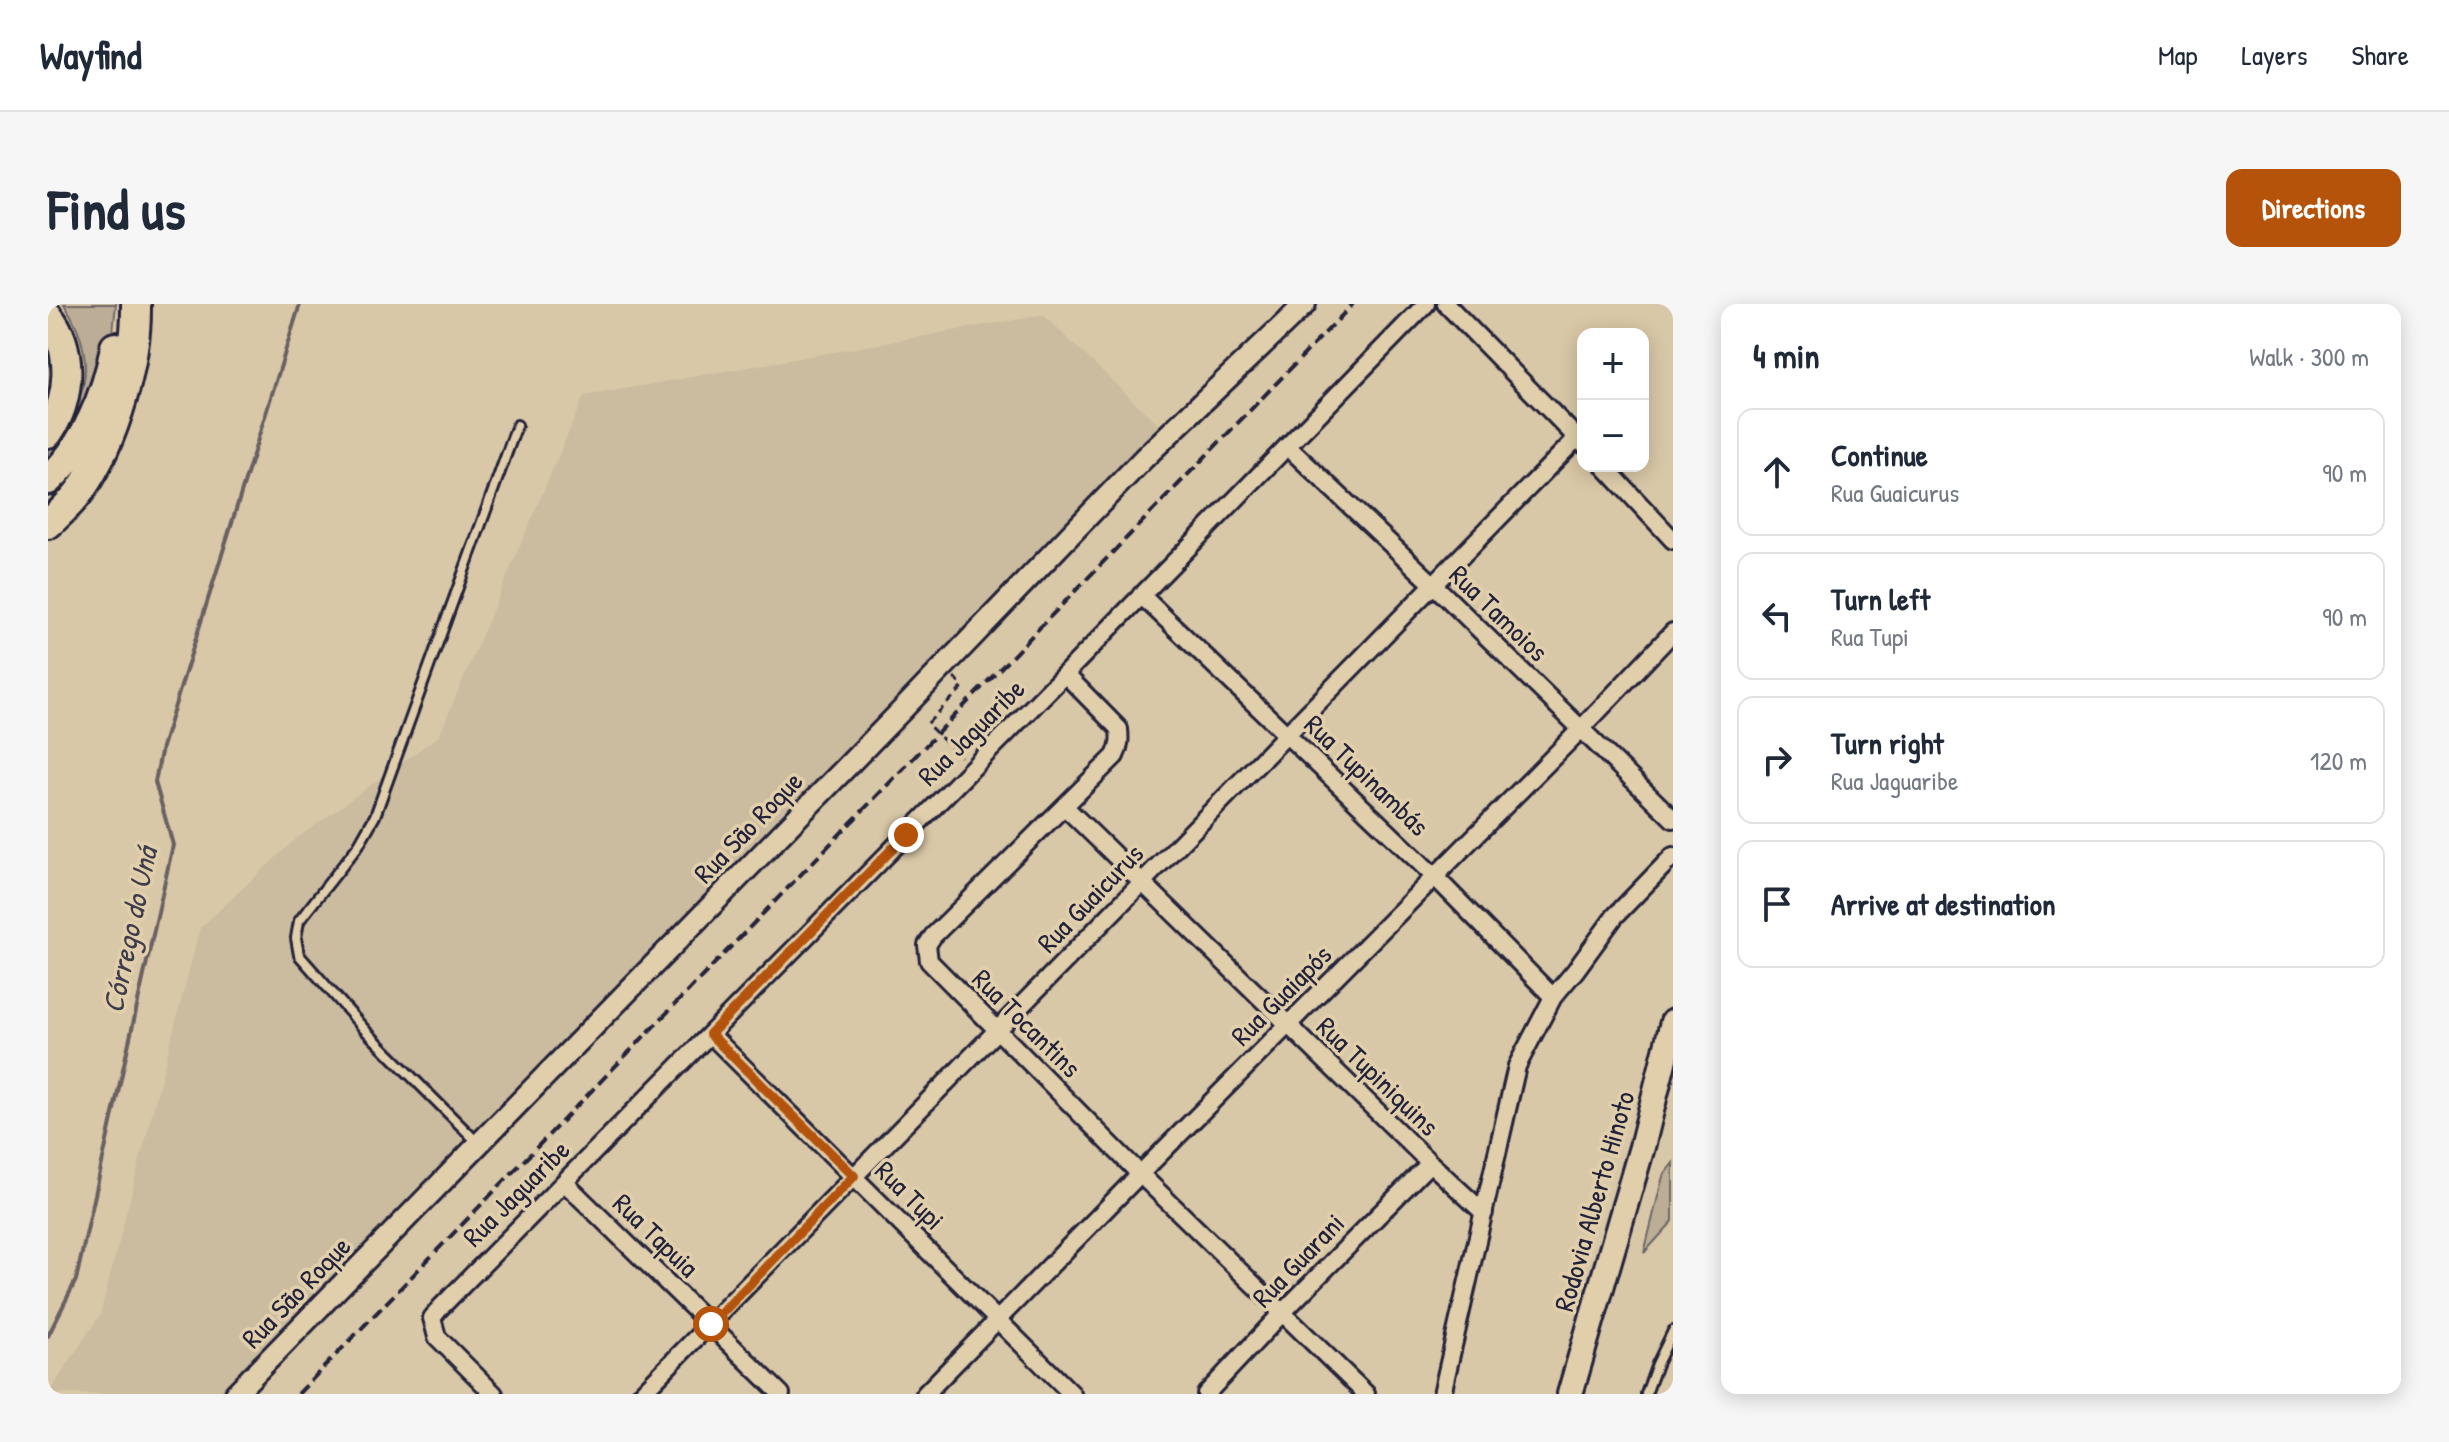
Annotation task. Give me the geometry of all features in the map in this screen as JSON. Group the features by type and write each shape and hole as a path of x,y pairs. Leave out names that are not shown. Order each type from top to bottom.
{"highway":[{"path":"48,480 72,454 88,428 113,360 121,304"},
{"path":"48,524 81,490 96,465 112,427 131,361 137,329 136,304"},
{"path":"48,316 59,336 66,374 60,413 48,433"}],"main road":[{"name":"Rodovia Alberto Hinoto","path":"1570,1394 1642,1147 1673,1022"}],"street":[{"name":"Rua São Roque","path":"235,1394 1144,458 1305,304"},
{"name":"Rua Jaguaribe","path":"494,1394 437,1337 432,1318 1426,304"},
{"path":"1446,304 1577,438"},
{"name":"Rua Guaicurus","path":"641,1394 1142,882 1577,444"},
{"name":"Rua Tamoios","path":"1287,446 1673,819"},
{"path":"1610,472 1673,540"},
{"name":"Rua Tupinambás","path":"1141,595 1434,876 1553,997"},
{"name":"Rua Guaiapós","path":"925,1394 1673,632"},
{"name":"Rua Tocantins","path":"1065,674 1119,729 1121,740 1115,756 933,936 927,945 929,961 1140,1174 1366,1394"},
{"name":"Rua Tupiniquins","path":"1065,807 1484,1213"},
{"path":"1442,1394 1517,1066 1553,997 1615,916 1673,856"},
{"name":"Rua Tupi","path":"710,1034 1072,1394"},
{"name":"Rua Guarani","path":"1206,1394 1430,1163"},
{"name":"Rua Tapuia","path":"564,1182 781,1394"}],"lane":[{"path":"479,1144 366,1031 299,955 296,938 299,921 358,846 375,816 517,425"},
{"path":"1646,1394 1673,1331"}],"path":[{"path":"952,675 963,687 927,724 961,757"}],"shaded area":[{"path":"64,304 116,304 112,342 91,408 48,464 48,451 72,416 84,380 82,343"},
{"path":"1043,315 1166,432 228,1394 48,1394 100,1315 200,928 296,839 439,736 584,396"},
{"path":"1673,1163 1673,1221 1644,1253 1663,1176"}],"waterway":[{"name":"Córrego do Uná","path":"48,1336 76,1280 173,845 155,782 162,747 300,304"}],"railway":[{"path":"298,1394 1353,304"}],"route":[{"path":"711,1324 854,1176 710,1034 906,835"}]}
